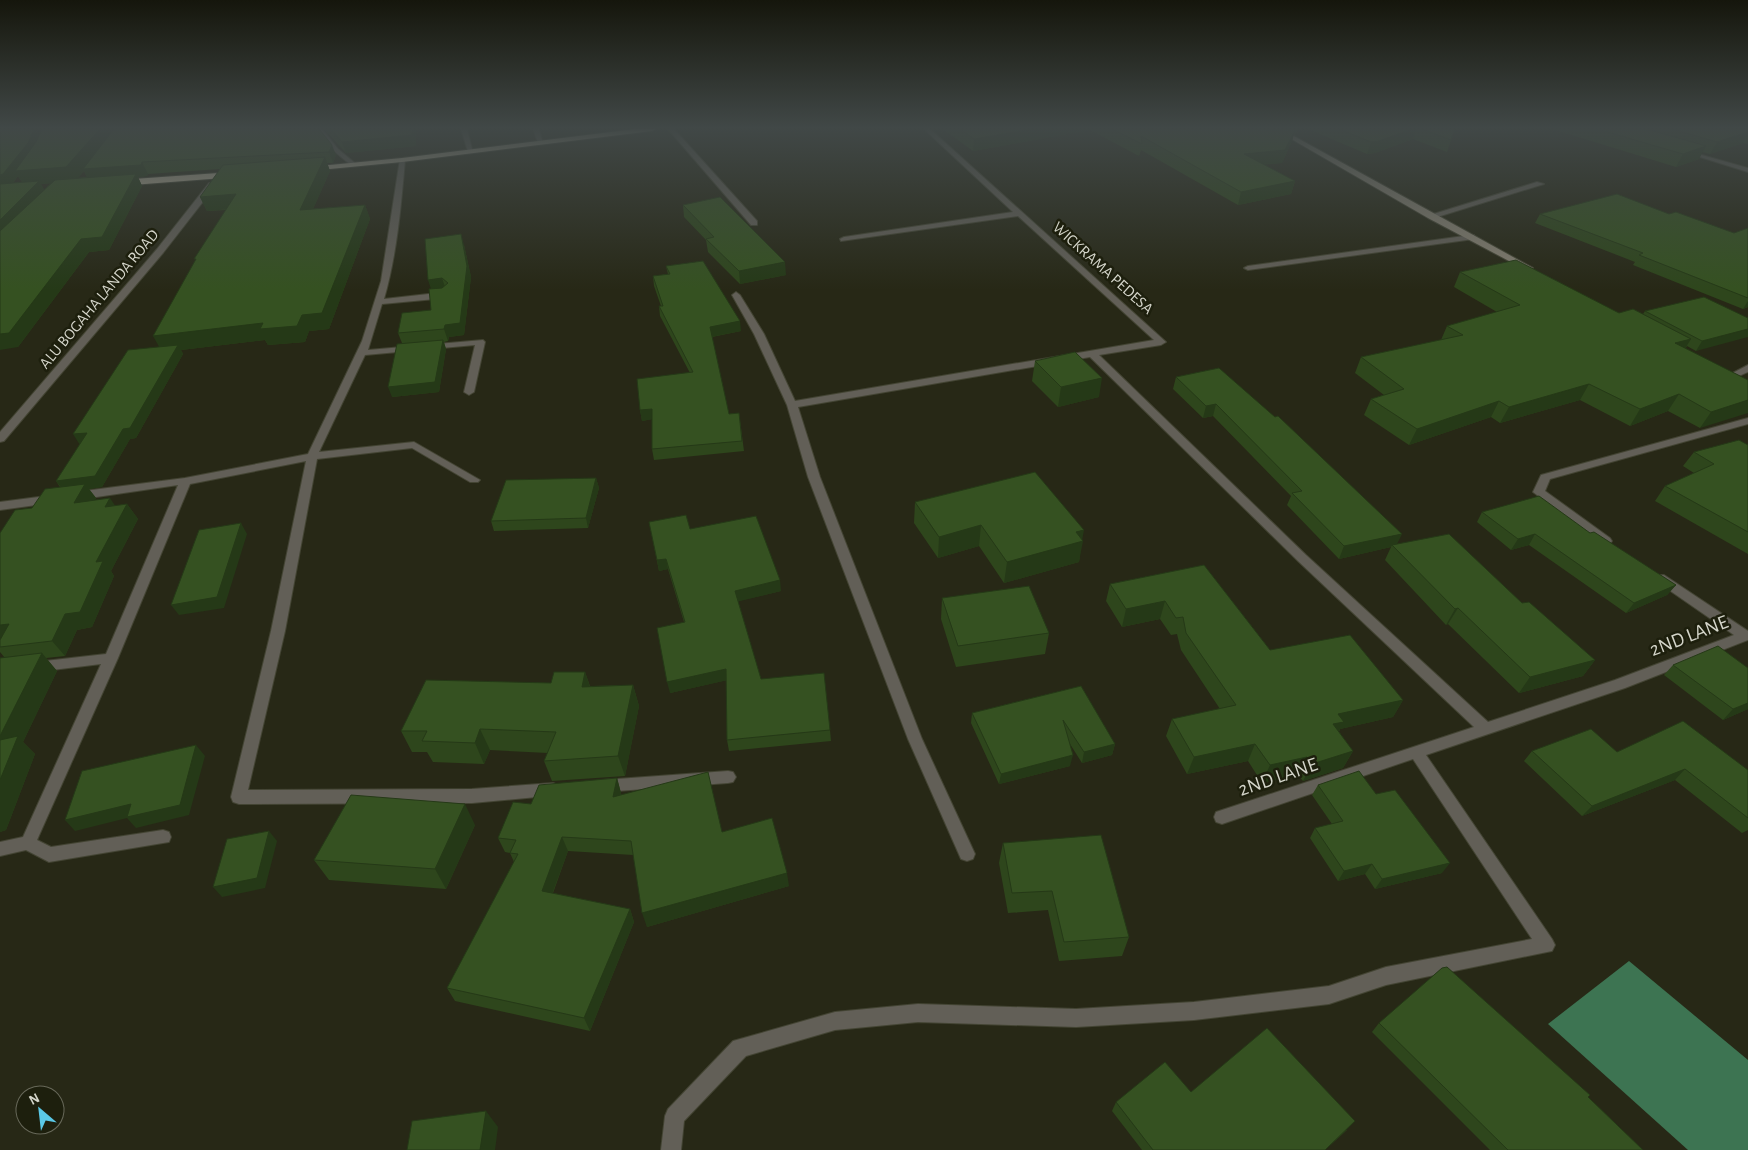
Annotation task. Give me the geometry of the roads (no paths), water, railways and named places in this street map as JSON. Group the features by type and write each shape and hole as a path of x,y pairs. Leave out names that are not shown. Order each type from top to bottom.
{"highway":[{"path":"106,184 125,183"}],"street":[{"name":"ALU BOGAHA LANDA ROAD","path":"0,439 160,251 214,183"},
{"path":"399,183 385,281 367,341 312,456 278,632 239,797 472,796 570,789"},
{"path":"718,183 754,223"},
{"name":"WICKRAMA PEDESA","path":"986,183 1161,342 1091,354"},
{"path":"1372,183 1541,274"},
{"path":"1431,216 1540,184"},
{"path":"844,239 1020,213"},
{"path":"1248,268 1471,237"},
{"path":"378,302 446,295"},
{"path":"736,295 759,334 792,405 814,477 915,739 967,854"},
{"path":"362,353 480,342 469,392"},
{"path":"792,405 1091,354 1302,558 1486,729"},
{"path":"1732,376 1748,368"},
{"path":"1614,547 1573,519 1539,492 1545,477 1748,421"},
{"path":"0,506 185,481 312,456 414,446 474,480"},
{"path":"28,843 111,658 185,481"},
{"name":"2ND LANE","path":"1222,817 1620,684 1745,636 1647,569"},
{"path":"18,669 111,658"},
{"path":"671,1150 675,1116 740,1048 835,1021 918,1013 1076,1018 1194,1011 1329,995 1386,976 1546,946 1416,752"},
{"path":"590,787 728,777"},
{"path":"0,849 28,843 49,855 163,837"}]}
